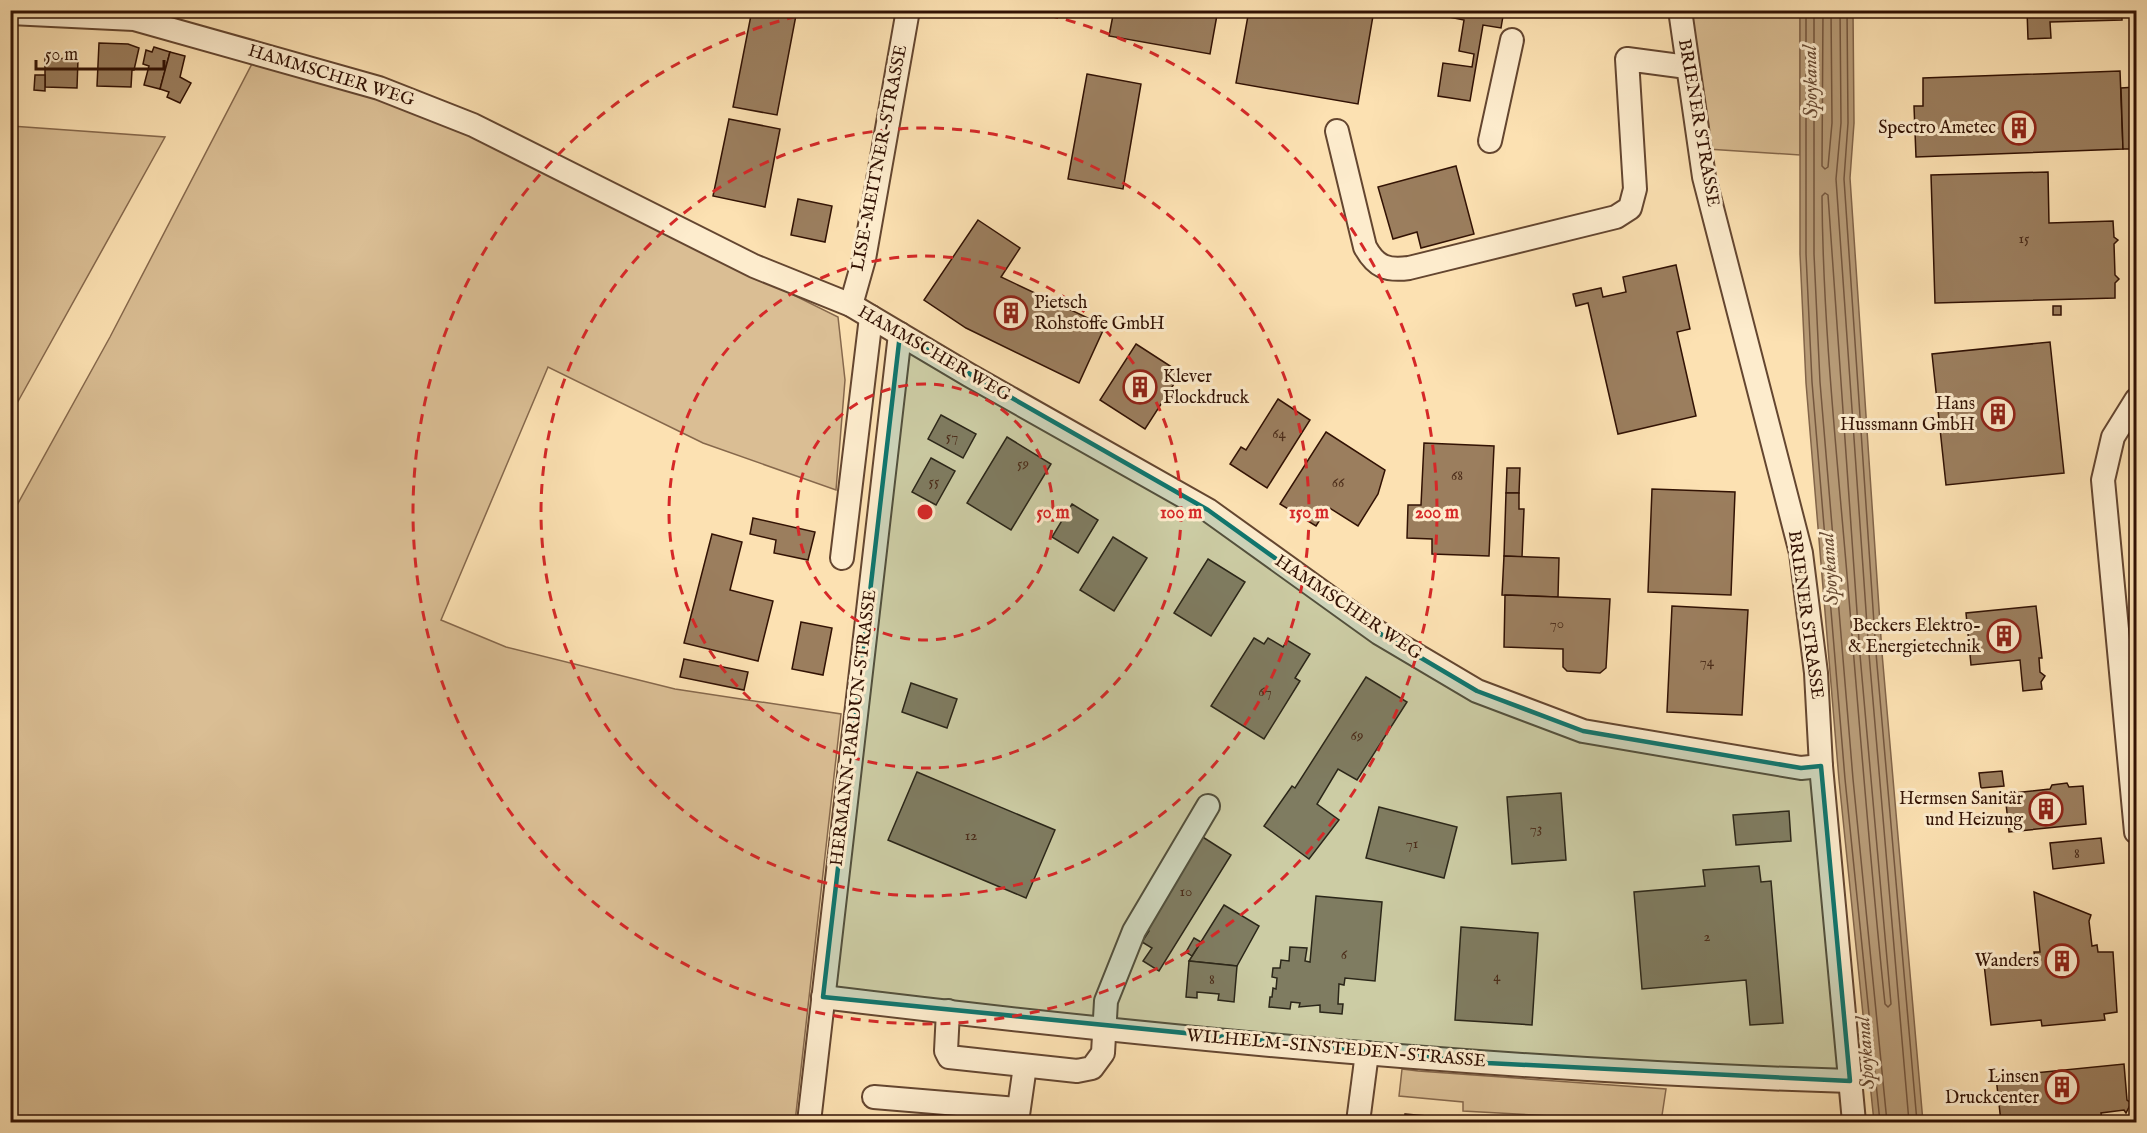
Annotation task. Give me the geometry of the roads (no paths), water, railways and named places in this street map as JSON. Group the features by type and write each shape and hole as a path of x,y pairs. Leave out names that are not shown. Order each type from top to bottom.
{"street":[{"name":"LISE-MEITNER-STRASSE","path":"851,305 864,259 908,10"},
{"name":"BRIENER STRASSE","path":"1680,10 1704,177 1801,554 1816,673 1821,766 1854,1122"},
{"name":"HAMMSCHER WEG","path":"10,13 135,15 369,85 473,125 754,266 851,305 1208,510 1379,633 1477,692 1583,731 1801,768 1821,766"},
{"path":"1490,141 1512,40"},
{"path":"1337,131 1365,247 1378,266 1386,269 1409,268 1616,217 1630,208 1635,189 1627,59 1687,67"},
{"path":"842,558 871,317"},
{"name":"HERMANN-PARDUN-STRASSE","path":"809,1122 900,334"},
{"path":"2136,400 2113,436 2103,480 2136,832"},
{"path":"948,1011 946,1051 949,1057 1077,1071 1092,1068 1103,1053 1107,1001 1134,931 1208,806"},
{"name":"WILHELM-SINSTEDEN-STRASSE","path":"824,997 1104,1027 1487,1063 1850,1081"},
{"path":"1358,1122 1367,1053"},
{"path":"874,1096 1017,1116 1024,1066"}],"water":[{"name":"Spoykanal","path":"1800,11 1853,11 1854,123 1850,178 1882,653 1923,1122 1874,1122 1839,780 1806,383 1800,254"}],"place":[{"name":"Spectro Ametec","path":"2019,128"},
{"name":"Pietsch Rohstoffe GmbH","path":"1011,313"},
{"name":"Klever Flockdruck","path":"1140,387"},
{"name":"Hans Hussmann GmbH","path":"1998,414"},
{"name":"Beckers Elektro- & Energietechnik","path":"2004,636"},
{"name":"Hermsen Sanitär und Heizung","path":"2046,809"},
{"name":"Wanders","path":"2062,961"},
{"name":"Linsen Druckcenter","path":"2062,1087"}]}
